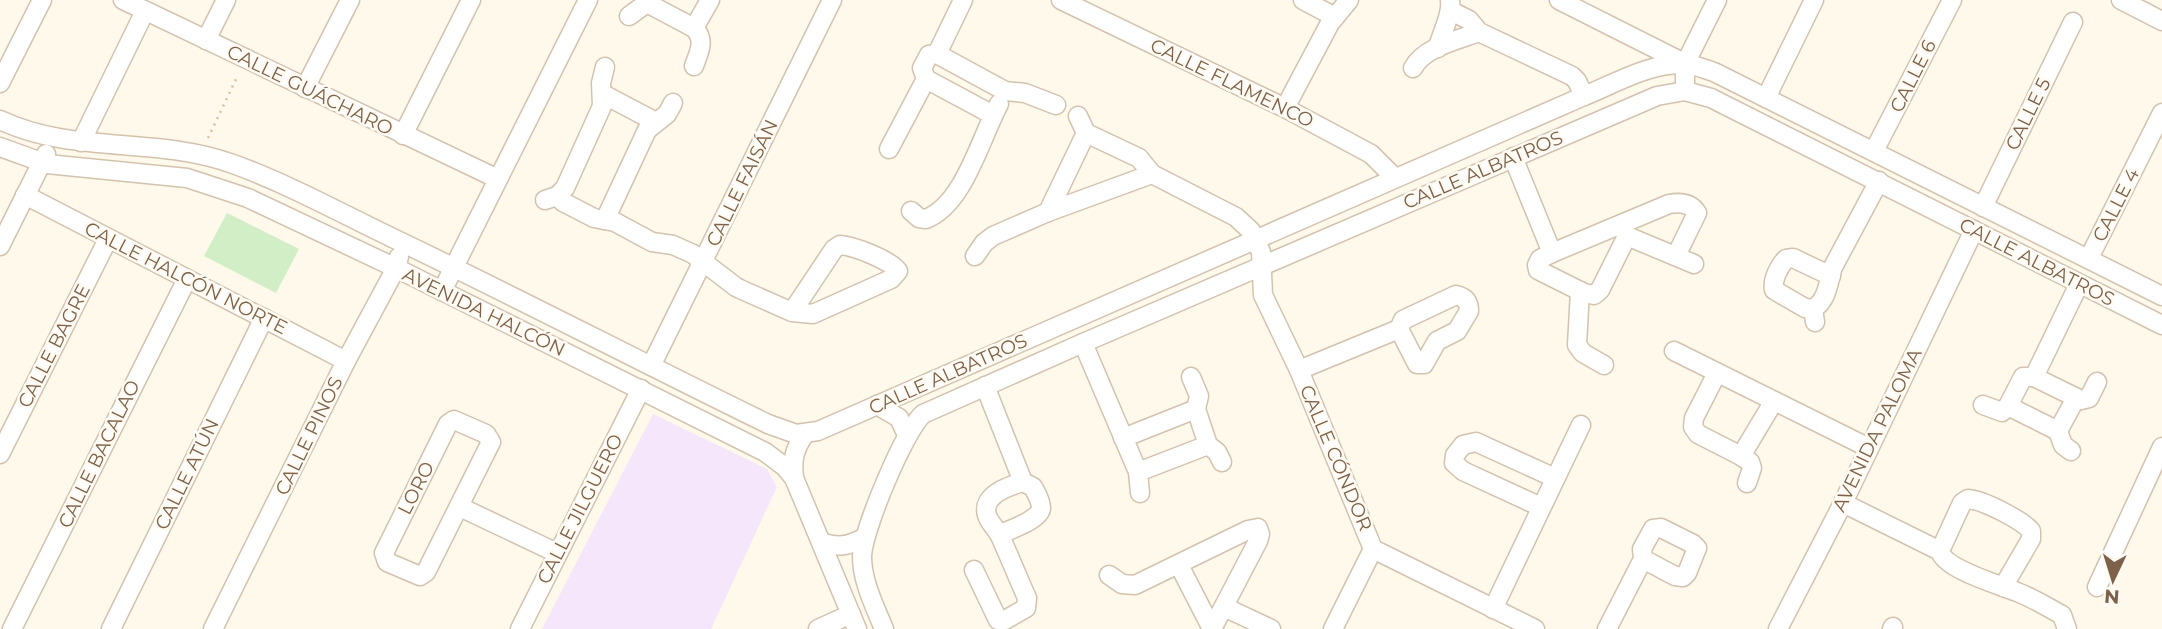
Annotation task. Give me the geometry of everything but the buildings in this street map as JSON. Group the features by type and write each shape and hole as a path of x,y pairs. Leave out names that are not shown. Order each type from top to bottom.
{"street":[{"path":"0,83 42,0"},
{"name":"CALLE GUÁCHARO","path":"123,0 498,179"},
{"path":"206,40 226,0"},
{"path":"305,88 350,0"},
{"path":"403,135 471,0"},
{"path":"442,291 588,0"},
{"path":"694,28 710,0"},
{"path":"811,0 829,5"},
{"path":"937,54 963,0"},
{"name":"CALLE FLAMENCO","path":"1061,0 1285,108 1371,154 1394,177"},
{"path":"1303,0 1335,17"},
{"path":"1285,108 1329,23 1349,0"},
{"path":"1559,0 1685,64"},
{"path":"1685,91 1685,64 1717,0"},
{"path":"1766,98 1814,0"},
{"name":"CALLE 6","path":"1874,151 1952,0"},
{"path":"2121,0 2162,21"},
{"path":"629,16 649,2 694,28 700,33 701,43 694,66"},
{"name":"CALLE FAISÁN","path":"651,366 829,5"},
{"path":"1438,48 1451,5 1474,23 1479,32 1572,76 1577,80 1584,96"},
{"path":"81,142 145,11"},
{"name":"CALLE 5","path":"1983,207 2073,22"},
{"path":"1413,68 1421,56 1479,32"},
{"path":"993,115 926,79 922,72 923,64 929,55 937,54 1006,91 1025,93 1056,105"},
{"name":"CALLE ALBATROS","path":"805,434 818,431 1584,96 1646,71 1685,64 1714,72 2162,296"},
{"path":"605,67 601,83 602,106 565,188 551,198 594,218 615,222 652,242 681,247 736,286 792,312 813,314 891,279 898,271 892,264 850,246 840,245 834,249 792,312"},
{"path":"890,149 926,79"},
{"path":"911,211 919,218 926,219 949,202 960,186 1006,91"},
{"name":"CALLE ALBATROS","path":"864,538 907,435 916,421 930,409 1657,96 1685,91 1711,98 2162,325"},
{"path":"603,94 656,122"},
{"path":"605,220 647,130 667,114 673,103"},
{"name":"CALLE 4","path":"2089,258 2162,113"},
{"path":"1078,116 1086,133 1139,158 1152,174 1236,217 1255,239"},
{"name":"AVENIDA HALCÓN","path":"0,120 22,130 54,139 174,149 200,154 256,172 454,267 780,430 805,434"},
{"path":"1048,212 1086,133"},
{"path":"0,246 54,139"},
{"name":"AVENIDA HALCÓN","path":"0,146 42,163 166,175 207,183 248,198 396,268 765,453 785,467 794,478 854,622"},
{"path":"1513,157 1552,253"},
{"path":"975,256 993,236 1048,212 1152,174"},
{"path":"1831,276 1793,258 1786,259 1773,283 1774,290 1814,315 1830,283 1833,267 1880,181"},
{"name":"CALLE HALCÓN NORTE","path":"25,195 346,361"},
{"path":"1624,230 1598,293 1590,295 1538,270 1540,258 1624,230 1670,204 1682,203 1696,211 1696,217 1676,256"},
{"path":"1624,230 1694,264"},
{"name":"AVENIDA PALOMA","path":"1778,629 1843,503 1974,230"},
{"name":"CALLE BAGRE","path":"0,454 108,239"},
{"name":"CALLE CÓNDOR","path":"1255,239 1263,266 1263,295 1299,370 1373,549 1535,629"},
{"name":"CALLE PINOS","path":"213,629 346,361 396,268 403,243"},
{"name":"CALLE BACALAO","path":"12,629 187,279"},
{"path":"2034,377 2079,284"},
{"path":"1580,291 1577,345 1583,353 1604,365"},
{"name":"CALLE ATÚN","path":"111,629 264,318"},
{"path":"1299,370 1399,329"},
{"path":"1083,343 1139,472 1140,494"},
{"path":"1674,351 1869,448"},
{"path":"1717,373 1694,418 1693,427 1698,434 1741,456 1752,465 1747,482"},
{"path":"1191,377 1199,396 1196,409 1208,445 1217,452 1222,462"},
{"path":"1983,405 2002,412 2023,377 2034,377 2085,401 2097,382"},
{"path":"985,386 1023,482"},
{"name":"CALLE JILGUERO","path":"520,629 641,389"},
{"path":"2057,431 2076,398"},
{"path":"1741,456 1774,401"},
{"path":"877,405 899,418 907,435"},
{"path":"2008,406 2057,431 2063,445 2071,451"},
{"path":"1123,438 1196,409"},
{"name":"LORO","path":"457,419 491,439 460,507 422,576 387,562 383,557 448,424 457,419"},
{"path":"1493,609 1581,425"},
{"path":"794,478 793,457 805,434"},
{"path":"1541,507 1463,471 1454,463 1455,455 1463,445 1476,442 1555,478"},
{"path":"1139,472 1208,445"},
{"path":"2097,587 2160,458"},
{"path":"974,570 998,620 1005,620 1026,608 1027,598 1000,534 986,514 988,502 994,495 1023,482 1033,486 1041,502 1041,511 1034,518 1000,534"},
{"path":"1940,551 1962,503 1968,499 1977,500 2025,524 2031,531 2031,539 2003,587"},
{"path":"1843,503 1940,551 1945,560 2062,615 2067,629"},
{"path":"460,507 557,553"},
{"path":"1109,575 1128,586 1179,565 1248,530 1258,528 1258,541 1212,629"},
{"path":"821,542 839,546 864,538 862,567 884,629"},
{"path":"1333,629 1373,549"},
{"path":"1606,629 1643,559"},
{"path":"1179,565 1212,629"},
{"path":"1224,607 1271,629"},
{"path":"818,629 854,622"}],"path":[{"path":"200,154 246,59"}],"shaded area":[{"path":"653,414 767,469 777,487 711,629 542,629"}],"green space":[{"path":"227,213 299,249 276,293 204,256"}]}
